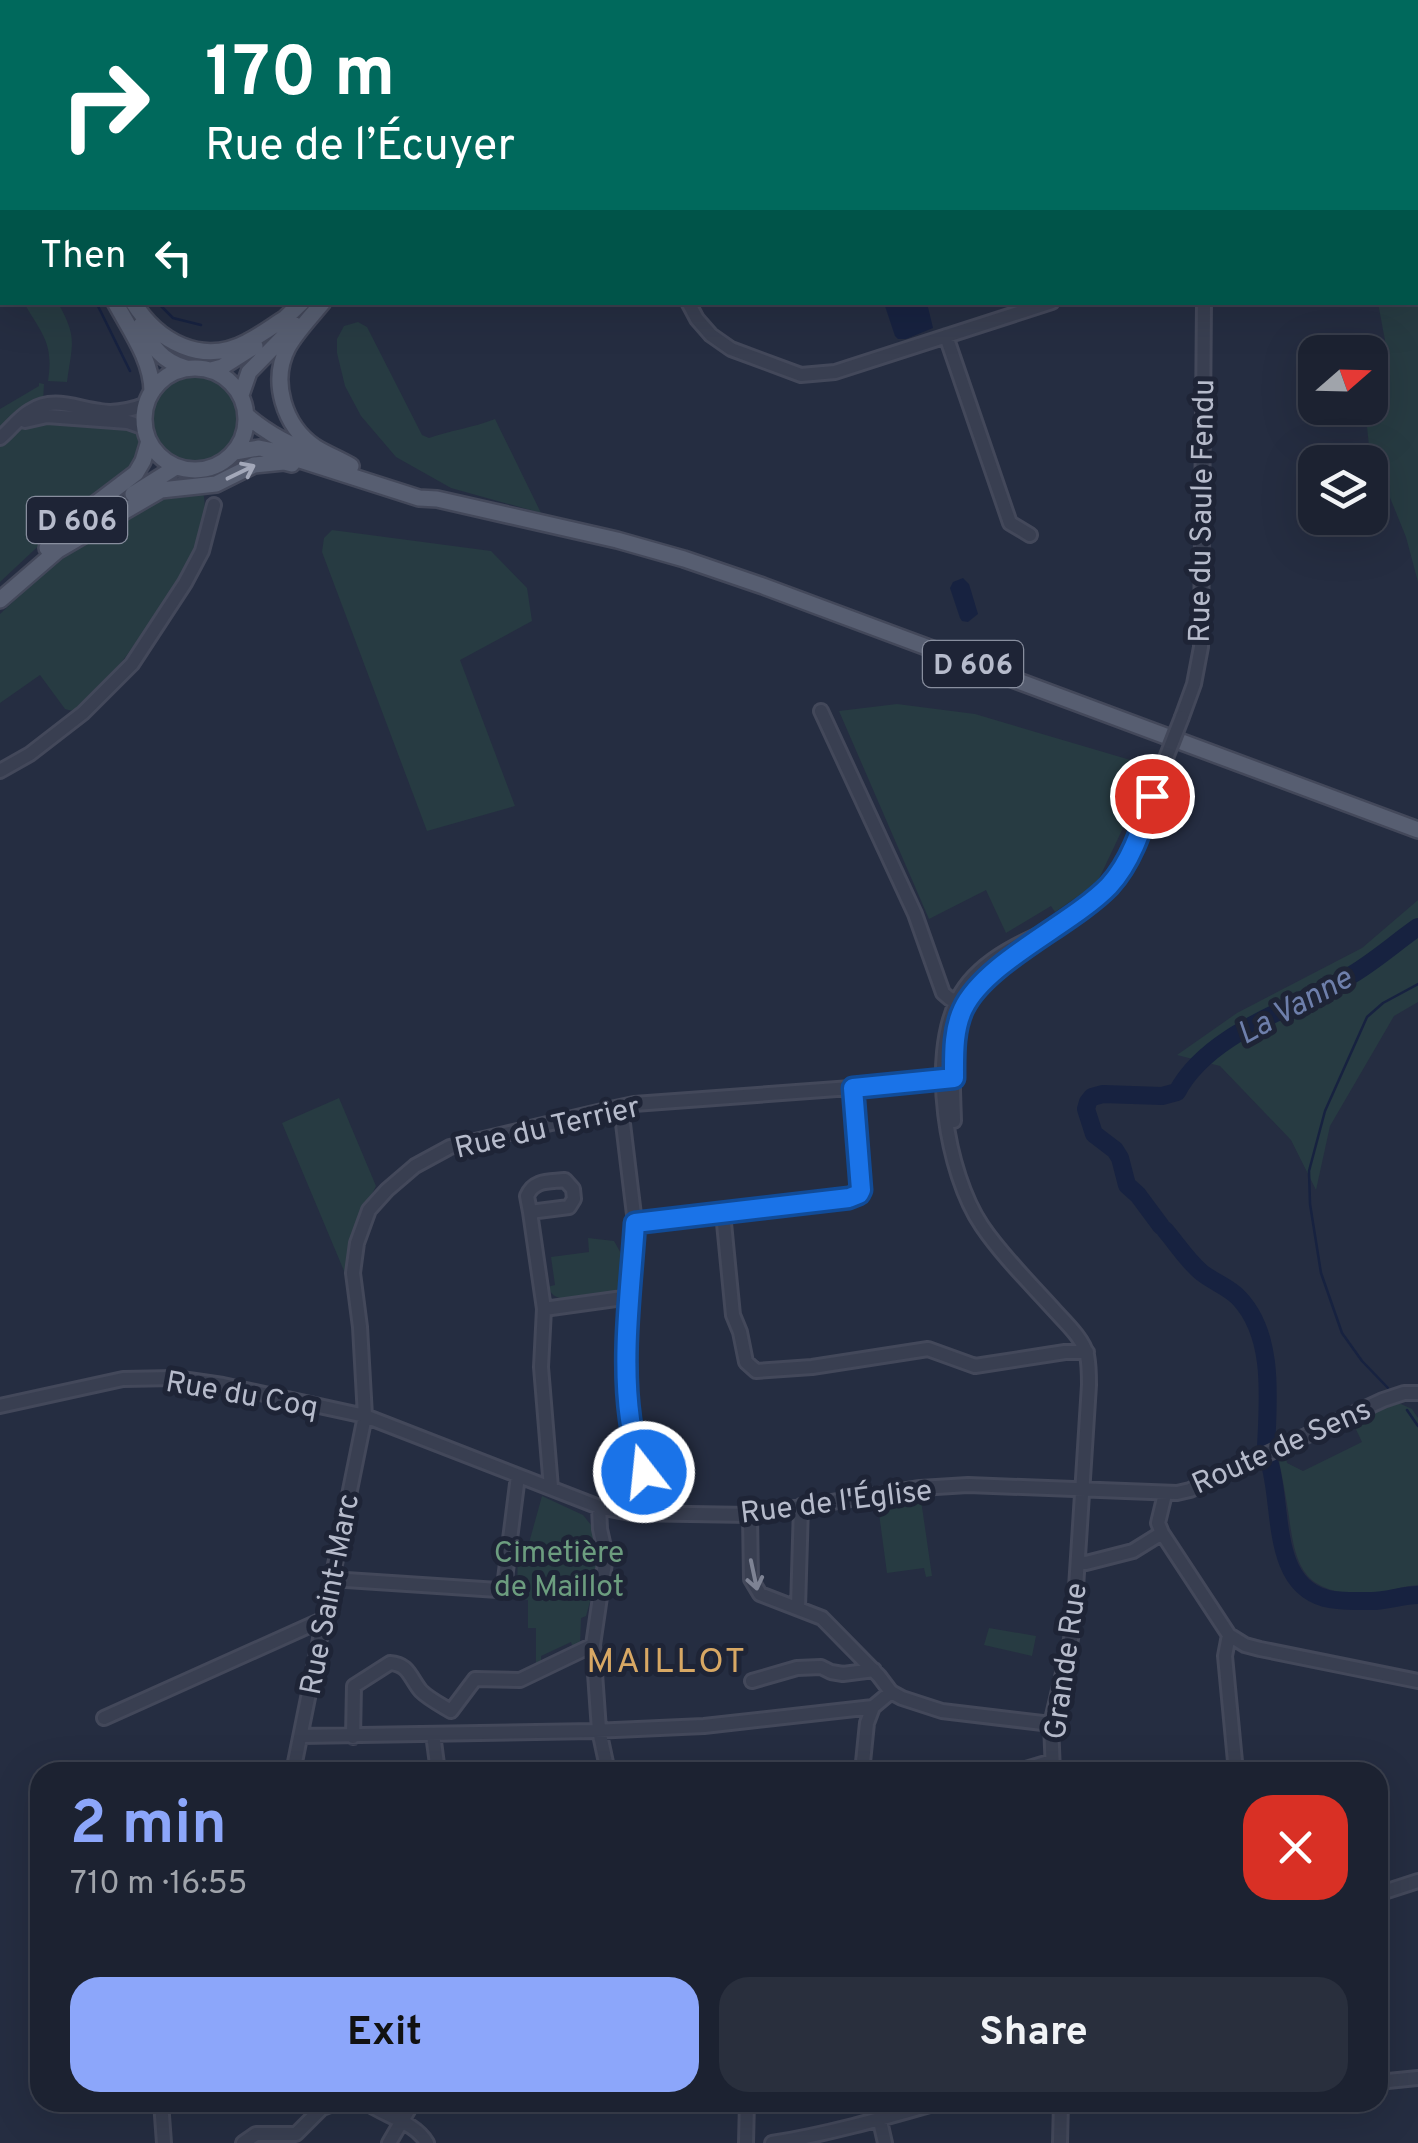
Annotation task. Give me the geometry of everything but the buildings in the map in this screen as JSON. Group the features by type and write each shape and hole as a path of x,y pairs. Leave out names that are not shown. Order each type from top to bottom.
{"main road":[{"path":"117,305 148,364 152,378 147,434 160,456 176,467 192,470 222,463 235,452 244,435 246,415 240,395 223,376 211,370 166,361 156,351 133,305"},
{"path":"133,305 155,331 174,343 208,351 245,344 287,316"},
{"path":"211,370 238,357 299,305"},
{"path":"240,395 257,362 318,305"},
{"path":"319,305 286,350 280,371 280,393 297,429 346,469"},
{"path":"149,398 165,378 186,368"},
{"name":"D 606","path":"246,415 297,448 346,469"},
{"name":"D 606","path":"0,599 59,536 136,473 143,461 147,434"},
{"name":"D 606","path":"235,452 259,448 346,469 420,489 438,499 617,540 764,586 1418,830"},
{"name":"D 606","path":"58,550 161,490 216,484 254,465 268,463 346,469"},
{"name":"D 606","path":"0,599 97,517 176,467"}],"street":[{"path":"690,305 711,335 731,348 801,375 835,372 1043,305"},
{"name":"Rue du Saule Fendu","path":"961,1003 987,964 1025,940 1054,928 1113,882 1134,849 1194,684 1202,616 1204,305"},
{"path":"946,336 1010,523 1030,535"},
{"path":"3,436 30,411 53,403 118,412 149,398"},
{"path":"3,436 39,416 128,422 147,434"},
{"path":"0,771 83,714 132,664 202,551 214,504"},
{"path":"822,711 915,914 943,992 961,1003 946,1038 946,1122 961,1186 981,1224 1087,1352"},
{"name":"Rue du Terrier","path":"365,1416 353,1273 362,1226 377,1200 416,1166 450,1148 621,1107 949,1078"},
{"path":"635,1223 859,1194 853,1088"},
{"path":"621,1107 635,1223 627,1374 630,1422 655,1514"},
{"path":"530,1212 544,1309 542,1367 551,1488"},
{"path":"723,1213 733,1315 744,1356 756,1371 928,1350 975,1366 1087,1352"},
{"path":"544,1309 630,1297"},
{"name":"Grande Rue","path":"1052,1762 1051,1724 1071,1639 1078,1562 1089,1385 1087,1352"},
{"name":"Rue du Coq","path":"0,1406 123,1379 176,1378 365,1416"},
{"name":"Route de Sens","path":"1084,1490 1165,1494 1190,1490 1404,1395"},
{"name":"Rue de l'Église","path":"365,1416 599,1507 630,1513 750,1515 968,1485 1084,1490"},
{"name":"Rue Saint-Marc","path":"294,1762 365,1416"},
{"path":"331,1579 498,1590 505,1579 518,1476"},
{"path":"1165,1494 1158,1523 1162,1533 1229,1635 1260,1649 1418,1680"},
{"path":"798,1608 801,1506"},
{"path":"599,1507 606,1556 593,1645 599,1730 606,1762"},
{"path":"750,1515 754,1588 760,1594 822,1618 891,1692 942,1711 1051,1724"},
{"path":"1078,1562 1133,1550 1162,1533"},
{"path":"104,1718 322,1620"},
{"path":"1229,1635 1225,1656 1235,1762"},
{"path":"451,1733 451,1710 475,1679 520,1680 593,1645"},
{"path":"353,1737 354,1686 390,1663 402,1665 422,1692 451,1710"},
{"path":"752,1681 797,1668 821,1666 842,1674 874,1670"},
{"path":"300,1736 704,1726 873,1706 891,1692"},
{"path":"863,1762 867,1722 873,1706"},
{"path":"433,1734 437,1762"},
{"path":"1388,1891 1418,1882"},
{"path":"1388,2081 1418,2078"},
{"path":"161,2112 164,2143"},
{"path":"243,2143 262,2133 296,2134 318,2112"},
{"path":"384,2112 424,2137 427,2143"},
{"path":"389,2143 407,2112"},
{"path":"746,2112 746,2143"},
{"path":"772,2143 806,2140 907,2112"},
{"path":"1060,2112 1060,2143"},
{"path":"880,2120 886,2143"}],"green space":[{"path":"25,305 59,305 72,341 67,382 48,381 48,348"},
{"path":"1378,305 1418,305 1418,582 1388,493 1388,445 1369,445 1367,425 1388,425 1388,335 1384,335"},
{"path":"358,322 367,327 422,435 429,438 495,419 541,513 451,488 396,457 361,416 345,386 337,339 344,326"},
{"path":"186,375 204,375 220,382 233,395 240,420 233,445 220,458 204,465 186,465 170,458 157,445 150,429 150,411 157,395 170,382"},
{"path":"39,383 44,384 43,403 0,432 0,409"},
{"path":"37,420 120,426 137,434 141,450 130,470 82,505 0,582 0,447"},
{"path":"203,491 203,524 190,559 144,632 92,698 76,710 65,709 40,675 0,703 0,614 100,528 154,497"},
{"path":"332,530 491,551 527,588 532,621 460,660 515,806 427,831 322,552 324,538"},
{"path":"897,704 975,714 1144,764 1123,828 1097,883 1055,912 1051,906 1006,933 986,890 929,919 839,711"},
{"path":"1418,900 1418,1002 1394,1016 1330,1126 1316,1190 1291,1140 1220,1066 1177,1055 1237,1013 1362,948"},
{"path":"339,1098 376,1186 364,1210 347,1278 282,1123"},
{"path":"588,1238 614,1241 627,1264 625,1277 620,1277 619,1282 624,1285 583,1299 555,1296 547,1287 555,1285 551,1257 589,1252"},
{"path":"1394,1401 1412,1409 1418,1418 1418,1585 1365,1594 1329,1589 1307,1575 1295,1551 1278,1456 1285,1452 1287,1463 1303,1471 1362,1442 1352,1421"},
{"name":"Cimetière de Maillot","path":"542,1496 583,1515 591,1525 599,1570 586,1616 581,1618 580,1646 575,1654 571,1642 541,1656 541,1665 536,1667 536,1628 528,1628 528,1600 517,1599 518,1544 529,1543"},
{"path":"921,1500 932,1576 926,1577 924,1568 887,1573 878,1506"},
{"path":"989,1628 1036,1636 1032,1656 984,1645"}],"water":[{"path":"885,305 927,305 933,328 906,339 895,336"},
{"path":"963,578 969,584 978,614 968,622 960,618 950,588"}],"waterway":[{"path":"97,305 130,371"},
{"path":"160,305 173,318 201,325"},
{"name":"La Vanne","path":"1161,1226 1127,1185 1115,1150 1094,1134 1086,1109 1092,1097 1162,1096 1177,1092 1191,1071 1230,1038 1348,977 1418,927"},
{"path":"1388,1388 1342,1333 1321,1273 1309,1171 1325,1111 1367,1017 1383,1003 1418,984"},
{"name":"La Vanne","path":"1165,1230 1201,1272 1231,1291 1251,1313 1267,1369 1266,1448"},
{"path":"1407,1410 1418,1426"},
{"name":"La Vanne","path":"1269,1461 1287,1559 1307,1590 1342,1601 1418,1595"}],"district":[{"name":"MAILLOT","path":"667,1660"}],"route":[{"path":"644,1472 630,1422 627,1374 635,1223 856,1197 861,1190 853,1088 954,1078 960,1018 975,990 1113,882 1134,849 1152,796"}]}
